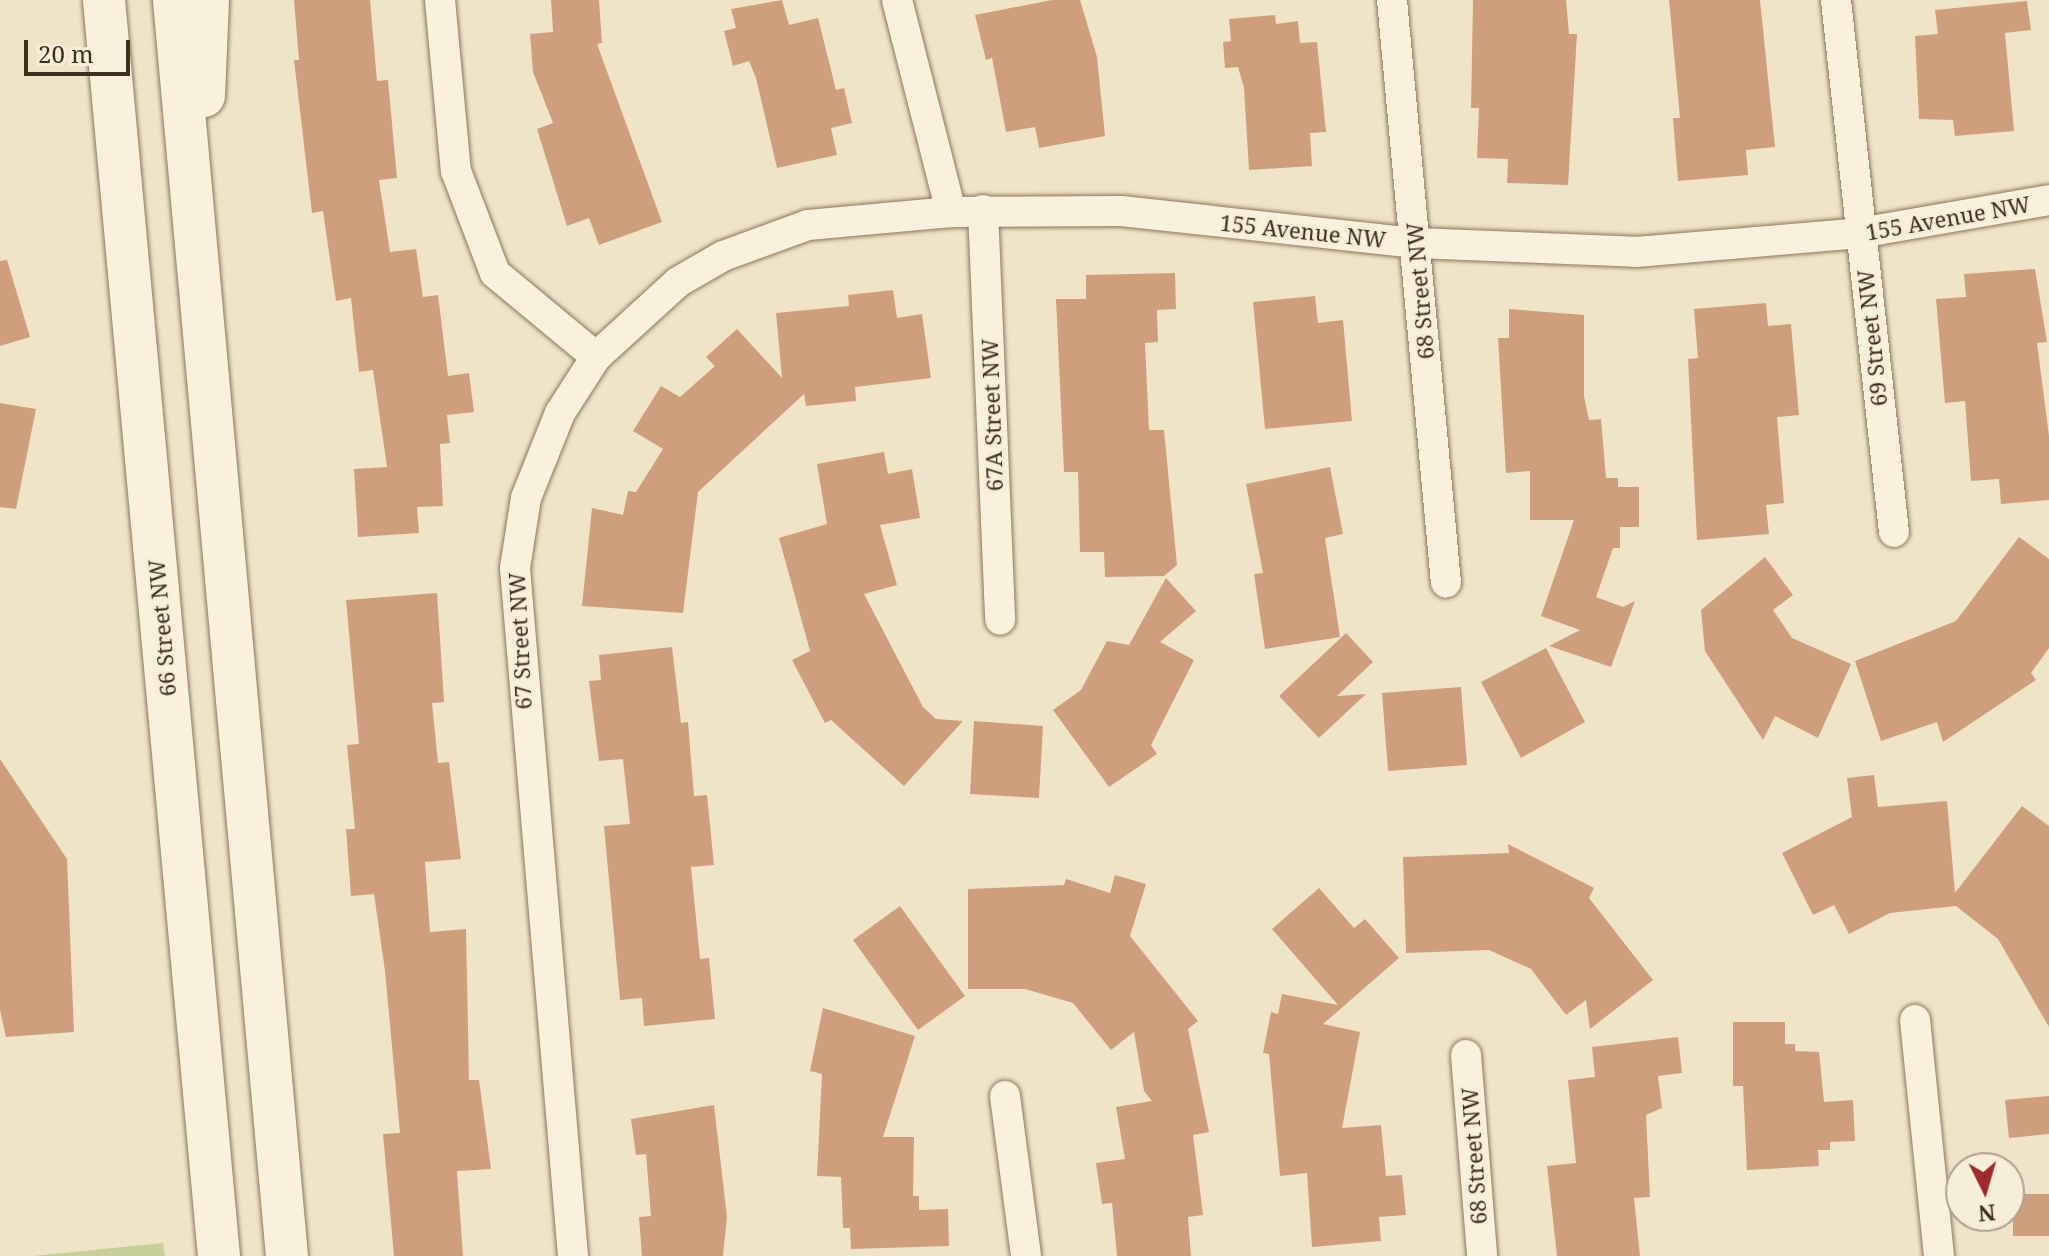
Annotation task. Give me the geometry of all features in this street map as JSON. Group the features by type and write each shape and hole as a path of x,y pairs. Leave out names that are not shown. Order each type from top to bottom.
{"main road":[{"name":"66 Street NW","path":"104,0 219,1256"},
{"path":"174,0 287,1256"},
{"path":"197,253 208,0"}],"street":[{"path":"440,0 456,171 495,273 596,357"},
{"path":"897,0 951,212"},
{"name":"68 Street NW","path":"1392,0 1446,583"},
{"name":"69 Street NW","path":"1836,0 1894,532"},
{"name":"155 Avenue NW","path":"596,357 678,282 766,238 808,225 983,210 1121,211 1416,243 1696,251 1860,233 2049,200"},
{"name":"67A Street NW","path":"983,210 1000,620"},
{"name":"67 Street NW","path":"573,1256 515,568 542,452 596,357"},
{"path":"1915,1020 1939,1256"},
{"name":"68 Street NW","path":"1466,1055 1482,1256"},
{"path":"1005,1096 1026,1256"}],"green space":[{"path":"163,1243 165,1256 33,1256"}],"building":[{"path":"294,0 370,0 377,81 388,80 397,178 379,180 390,252 416,249 423,297 438,295 448,376 469,373 474,412 447,415 450,443 440,444 443,506 417,507 419,533 358,537 354,469 387,467 373,370 359,372 351,298 336,301 323,211 312,213 294,60 299,60"},
{"path":"551,0 599,0 602,43 597,44 662,222 599,245 589,218 567,226 537,129 553,123 533,72 530,34 553,32"},
{"path":"782,0 789,25 818,18 836,90 844,88 852,123 831,128 837,155 777,168 756,78 749,61 733,66 724,31 736,28 731,9"},
{"path":"1052,0 1080,0 1097,57 1105,136 1039,148 1035,127 1006,132 992,58 986,60 975,15"},
{"path":"1473,0 1566,0 1569,34 1577,34 1568,185 1507,183 1508,159 1477,158 1479,108 1471,108"},
{"path":"1669,0 1760,0 1775,147 1746,150 1748,175 1678,181 1673,118 1680,118"},
{"path":"2027,1 2031,30 2005,33 2014,131 1955,136 1953,120 1919,119 1915,36 1938,34 1935,10"},
{"path":"1275,15 1276,24 1298,21 1300,43 1317,42 1326,132 1310,133 1312,166 1249,170 1244,88 1238,67 1225,68 1223,42 1231,41 1229,19"},
{"path":"7,260 30,337 0,346 0,261"},
{"path":"2035,269 2047,342 2037,343 2049,436 2049,500 2001,504 1999,479 1971,481 1965,401 1945,403 1936,299 1966,297 1964,274"},
{"path":"1175,273 1176,309 1157,310 1158,342 1145,343 1149,430 1164,430 1177,565 1164,576 1105,577 1104,552 1080,552 1078,472 1064,472 1056,299 1086,299 1086,275"},
{"path":"893,290 897,318 922,314 931,378 855,387 856,401 806,406 804,394 698,492 683,613 582,606 592,508 623,515 628,491 636,492 663,449 633,431 661,386 680,397 715,366 706,357 737,329 782,378 776,313 849,306 848,295"},
{"path":"1315,296 1318,323 1343,320 1352,421 1265,429 1253,302"},
{"path":"1766,303 1768,326 1791,324 1799,415 1777,417 1784,503 1766,505 1769,534 1697,540 1688,359 1698,358 1694,309"},
{"path":"1509,309 1584,315 1584,396 1589,420 1601,419 1606,478 1618,478 1618,487 1639,487 1639,527 1620,527 1620,548 1613,548 1596,597 1623,607 1635,601 1611,667 1549,646 1580,630 1541,616 1574,520 1530,520 1530,471 1506,473 1498,338 1509,338"},
{"path":"0,403 36,409 16,509 0,507"},
{"path":"884,452 888,474 912,469 920,518 880,525 897,585 864,594 923,707 936,719 963,721 904,786 831,720 825,723 792,660 810,651 779,538 827,524 817,464"},
{"path":"1330,467 1343,534 1325,538 1340,637 1265,649 1254,574 1263,573 1246,484"},
{"path":"2019,537 2049,559 2049,648 2031,673 2036,680 1943,742 1937,722 1881,741 1855,661 1956,621"},
{"path":"1765,557 1793,595 1773,610 1792,638 1851,664 1818,738 1775,716 1763,740 1705,651 1701,610"},
{"path":"1166,578 1196,611 1160,642 1194,660 1151,745 1157,754 1109,787 1053,710 1081,690 1107,641 1129,645"},
{"path":"437,593 444,702 432,703 438,763 449,762 461,859 425,862 430,932 466,929 469,1080 479,1080 491,1169 457,1171 463,1256 394,1256 383,1134 400,1133 385,971 374,894 351,896 346,829 355,829 347,745 359,744 346,600"},
{"path":"1346,633 1373,662 1337,696 1366,694 1319,738 1279,696"},
{"path":"672,647 681,723 688,722 694,796 707,795 714,865 691,867 700,959 709,958 715,1019 644,1026 642,998 620,1000 604,826 630,824 623,759 599,761 589,681 601,680 599,655"},
{"path":"1546,648 1585,722 1521,758 1481,682"},
{"path":"1461,687 1467,765 1388,771 1382,693"},
{"path":"974,721 1043,726 1039,798 970,794"},
{"path":"0,759 67,859 74,1032 6,1037 0,1010"},
{"path":"1874,775 1878,807 1947,801 1955,893 2022,806 2049,826 2049,1027 1998,939 1956,906 1890,913 1849,934 1834,905 1813,915 1782,853 1852,817 1847,778"},
{"path":"1508,844 1594,888 1589,898 1653,980 1590,1029 1586,1000 1566,1015 1531,969 1489,950 1406,953 1403,857 1509,853"},
{"path":"1115,875 1146,884 1130,936 1198,1021 1188,1029 1209,1132 1193,1135 1203,1215 1188,1217 1191,1256 1117,1256 1112,1203 1102,1204 1096,1163 1125,1159 1116,1107 1152,1101 1144,1091 1134,1032 1111,1050 1073,1003 1025,989 968,989 968,889 1064,885 1066,879 1110,893"},
{"path":"1319,888 1354,928 1365,919 1399,958 1323,1024 1360,1032 1342,1128 1381,1125 1386,1176 1402,1175 1406,1215 1379,1217 1381,1241 1312,1247 1307,1173 1280,1176 1269,1054 1263,1053 1271,1012 1278,1014 1282,994 1338,1005 1272,929"},
{"path":"900,906 965,996 918,1030 853,940"},
{"path":"823,1008 915,1036 883,1137 914,1137 913,1196 919,1196 919,1210 948,1209 949,1246 851,1249 850,1228 843,1228 841,1177 817,1176 822,1074 810,1071"},
{"path":"1733,1022 1785,1022 1785,1044 1795,1044 1795,1051 1819,1052 1824,1102 1853,1100 1855,1141 1830,1142 1830,1150 1818,1150 1819,1166 1747,1170 1743,1086 1733,1086"},
{"path":"1678,1037 1682,1073 1658,1076 1662,1108 1646,1115 1650,1197 1634,1198 1640,1256 1557,1256 1547,1166 1576,1163 1568,1080 1595,1077 1592,1047"},
{"path":"2049,1096 2049,1134 2009,1138 2005,1100"},
{"path":"714,1105 727,1217 723,1256 642,1256 639,1217 651,1216 646,1154 636,1155 631,1119"},
{"path":"2025,1194 2049,1194 2049,1236 2013,1236 2013,1232 2025,1232"}]}
